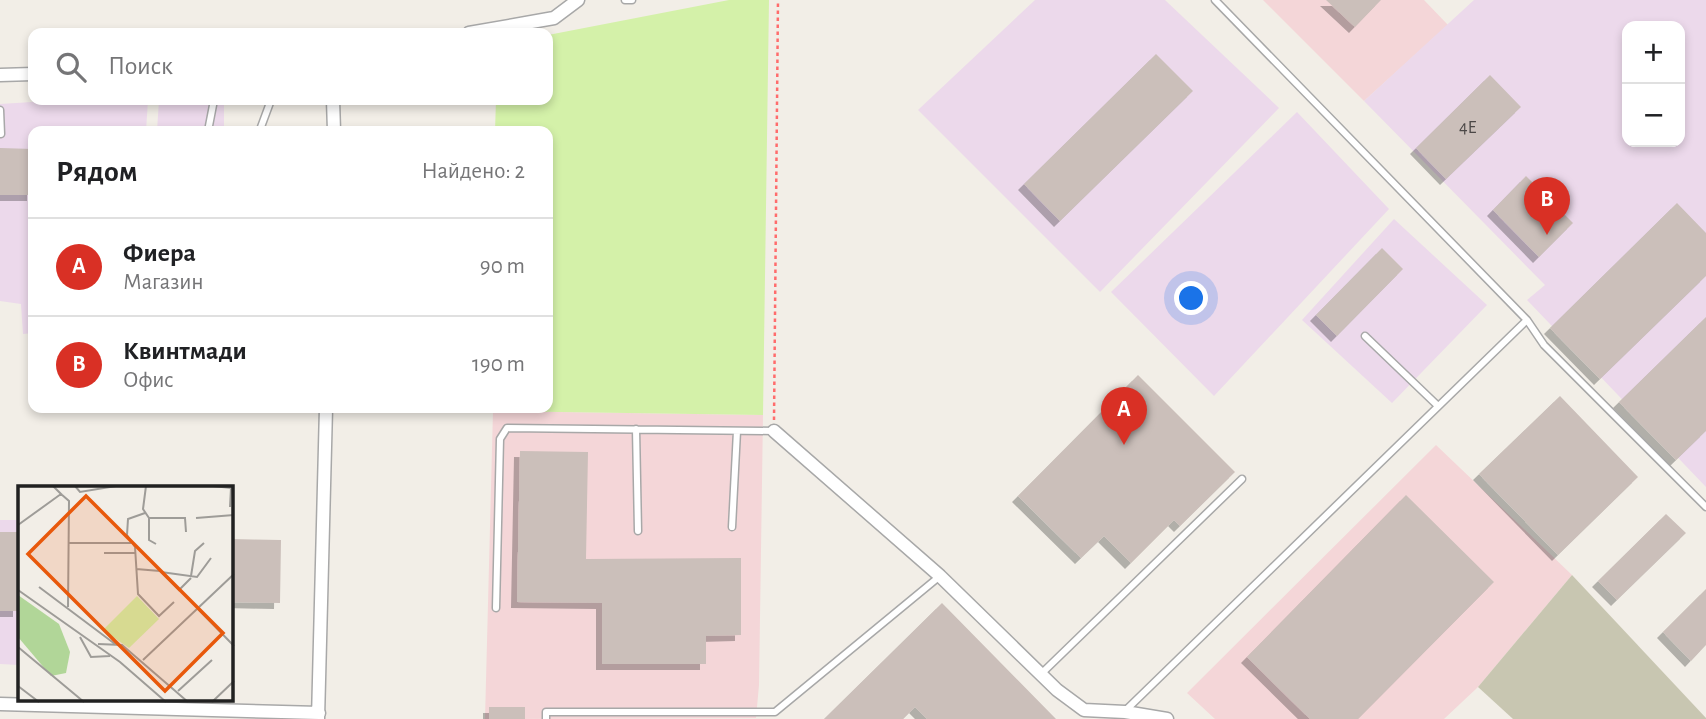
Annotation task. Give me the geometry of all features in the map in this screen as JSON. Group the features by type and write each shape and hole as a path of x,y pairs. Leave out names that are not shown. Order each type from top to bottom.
{"street":[{"path":"497,28 554,18 578,0"},
{"path":"0,75 28,74"},
{"path":"333,105 334,126"},
{"path":"0,704 319,716 326,413"},
{"path":"774,431 940,576 1040,675 1084,710 1125,712 1167,719"}],"lane":[{"path":"625,0 632,0"},
{"path":"1215,0 1527,320 1544,345 1706,507"},
{"path":"209,126 213,105"},
{"path":"261,126 269,105"},
{"path":"0,110 1,134"},
{"path":"1125,712 1527,320"},
{"path":"1365,336 1438,406"},
{"path":"496,608 500,439 507,428 774,431"},
{"path":"636,429 638,531"},
{"path":"732,527 737,431"},
{"path":"1040,675 1242,479"},
{"path":"765,719 940,576"},
{"path":"546,719 546,712 775,712"}],"path":[{"path":"774,431 778,0"}],"shaded area":[{"path":"1035,0 1165,0 1279,108 1100,292 918,110"},
{"path":"1263,0 1424,0 1448,25 1364,101"},
{"path":"1474,0 1706,0 1706,487 1527,300 1545,285 1364,101"},
{"path":"0,104 148,105 146,126 28,126 28,334 23,334 21,304 0,301"},
{"path":"159,105 224,105 224,126 157,126"},
{"path":"1297,112 1389,209 1214,396 1111,292"},
{"path":"1394,219 1487,305 1392,403 1302,320"},
{"path":"493,413 763,415 759,685 756,718 485,719"},
{"path":"1436,445 1572,575 1478,687 1444,719 1215,719 1187,693"},
{"path":"0,520 18,520 18,665 0,664"},
{"path":"1572,575 1706,719 1513,719 1478,687"}],"green space":[{"path":"729,0 769,0 763,415 553,412 553,126 495,126 496,105 553,105 553,34"}],"building":[{"path":"1326,0 1381,0 1355,27"},
{"path":"1156,54 1193,91 1060,221 1024,184"},
{"path":"1490,75 1521,107 1446,179 1416,148"},
{"path":"0,148 28,149 28,195 0,195"},
{"path":"1526,176 1573,223 1539,257 1493,210"},
{"path":"1677,203 1706,233 1706,276 1600,379 1550,328"},
{"path":"1382,248 1403,269 1337,336 1316,315"},
{"path":"1706,317 1706,431 1676,460 1619,402"},
{"path":"1138,375 1235,472 1180,526 1174,520 1131,563 1104,536 1081,558 1018,496"},
{"path":"1560,396 1638,477 1558,555 1479,474"},
{"path":"520,451 588,452 586,559 741,558 741,635 706,636 706,664 602,664 602,603 517,602"},
{"path":"1406,495 1494,582 1358,719 1310,719 1247,657"},
{"path":"1666,514 1686,533 1617,600 1598,581"},
{"path":"0,532 18,532 18,611 0,611"},
{"path":"233,539 281,540 280,603 233,602"},
{"path":"1706,589 1706,645 1691,661 1663,632"},
{"path":"942,603 1056,719 927,719 915,707 903,719 824,719"},
{"path":"489,707 525,707 525,719 489,719"}],"place":[{"name":"Квинтмади","path":"1547,235"},
{"name":"Фиера","path":"1124,445"}]}
